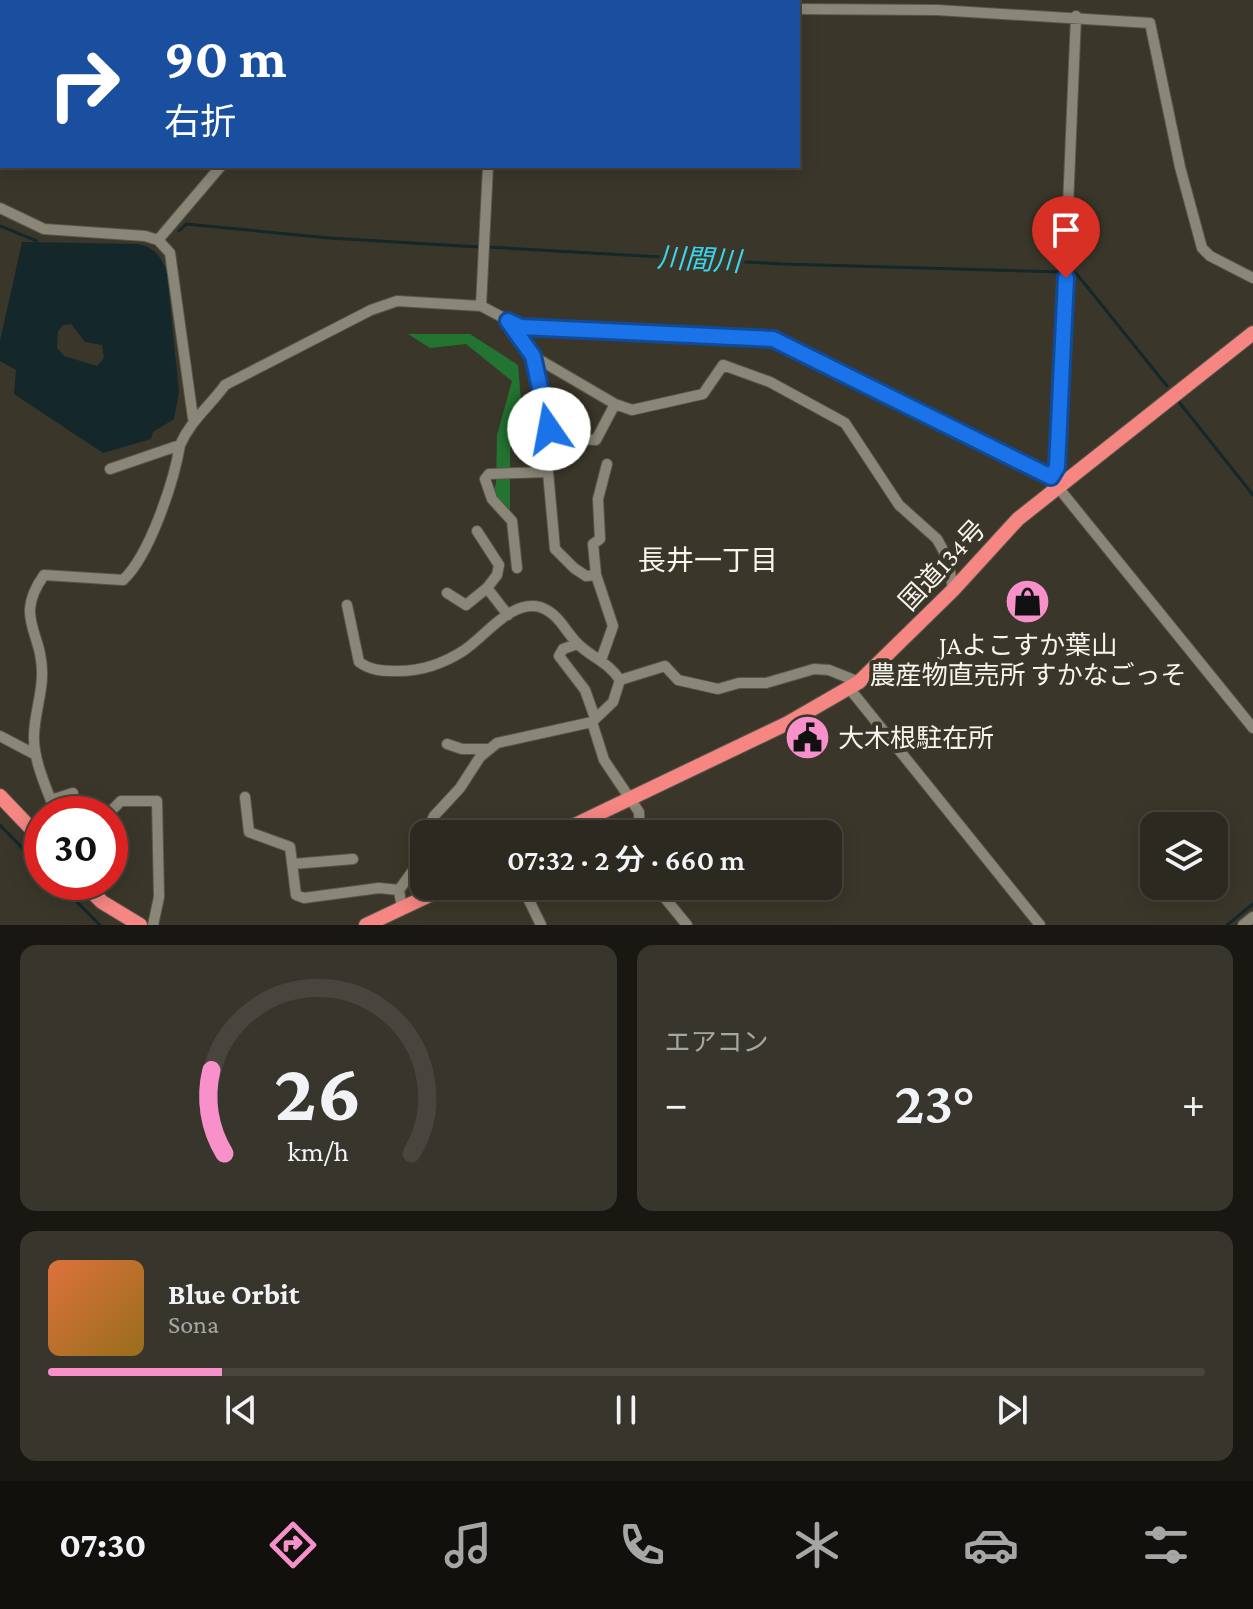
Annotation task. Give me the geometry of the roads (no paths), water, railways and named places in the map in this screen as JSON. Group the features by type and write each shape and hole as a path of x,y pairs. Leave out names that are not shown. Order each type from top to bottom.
{"highway":[{"name":"国道134号","path":"586,820 788,723 854,685 953,590 1054,482 1253,333"},
{"path":"0,796 24,821"},
{"path":"101,900 140,925"},
{"path":"374,924 420,900"}],"street":[{"path":"800,9 937,5 1150,23 1180,167 1202,248 1210,256 1253,278"},
{"path":"1054,482 1076,16"},
{"path":"158,240 219,168"},
{"path":"481,306 488,168"},
{"path":"0,208 44,229 158,240 170,253 175,271 193,418"},
{"path":"50,796 33,738 42,674 29,622 28,605 33,590 44,575 123,580 136,568 174,481 180,445 193,418 211,404 225,385 371,310 397,301 481,306 521,327 773,339 1054,482 1253,728"},
{"path":"508,321 533,356 551,437 547,472 555,549 586,576 596,575"},
{"path":"533,356 615,404 632,410 703,394 723,365 770,382 845,423 899,505 937,539 948,559 953,590"},
{"path":"551,437 596,440 615,404"},
{"path":"110,469 180,445"},
{"path":"601,660 613,626 596,575 593,544 600,539 598,499 607,464"},
{"path":"517,568 512,521 492,499 485,479 489,474 547,472"},
{"path":"447,593 466,605 497,575 499,565 477,531"},
{"path":"487,588 508,615"},
{"path":"347,605 359,662 367,668 409,671 434,665 464,650 508,615 524,607 545,609 560,619 577,644 610,665 620,680"},
{"path":"577,644 563,649 559,656 585,690 604,760 639,812 639,820"},
{"path":"620,680 665,666 678,680 718,689 739,683 766,683 814,669 829,670 854,685 1040,925"},
{"path":"447,744 462,749 490,749 531,734 593,720 613,702 620,680"},
{"path":"0,736 36,755"},
{"path":"432,820 490,749"},
{"path":"64,796 73,793"},
{"path":"245,797 249,832 290,847 294,890 304,898 379,888 399,890"},
{"path":"128,801 157,801 159,897 153,925"},
{"path":"293,864 353,859"},
{"path":"402,909 399,890 410,875"},
{"path":"529,900 541,925"},
{"path":"666,900 687,925"},
{"path":"1243,925 1253,917"}],"water":[{"path":"22,242 136,244 148,247 160,257 167,273 179,392 174,419 153,432 151,439 103,453 14,394 16,370 0,361 0,341","holes":["71,324 85,342 102,345 104,358 97,366 64,356 57,348 58,331 63,325"]}],"waterway":[{"name":"川間川","path":"179,231 186,224 329,238 479,247"},
{"name":"川間川","path":"0,226 37,241"},
{"name":"川間川","path":"487,247 783,264 1062,272"},
{"name":"川間川","path":"1069,273 1076,273 1167,386"},
{"name":"川間川","path":"1179,402 1253,495"},
{"path":"0,825 24,850"},
{"path":"75,900 100,925"},
{"name":"川間川","path":"1227,925 1253,904"}],"place":[{"name":"JAよこすか葉山 農産物直売所 すかなごっそ","path":"1028,602"},
{"name":"大木根駐在所","path":"807,738"}],"district":[{"name":"長井一丁目","path":"708,560"}]}
